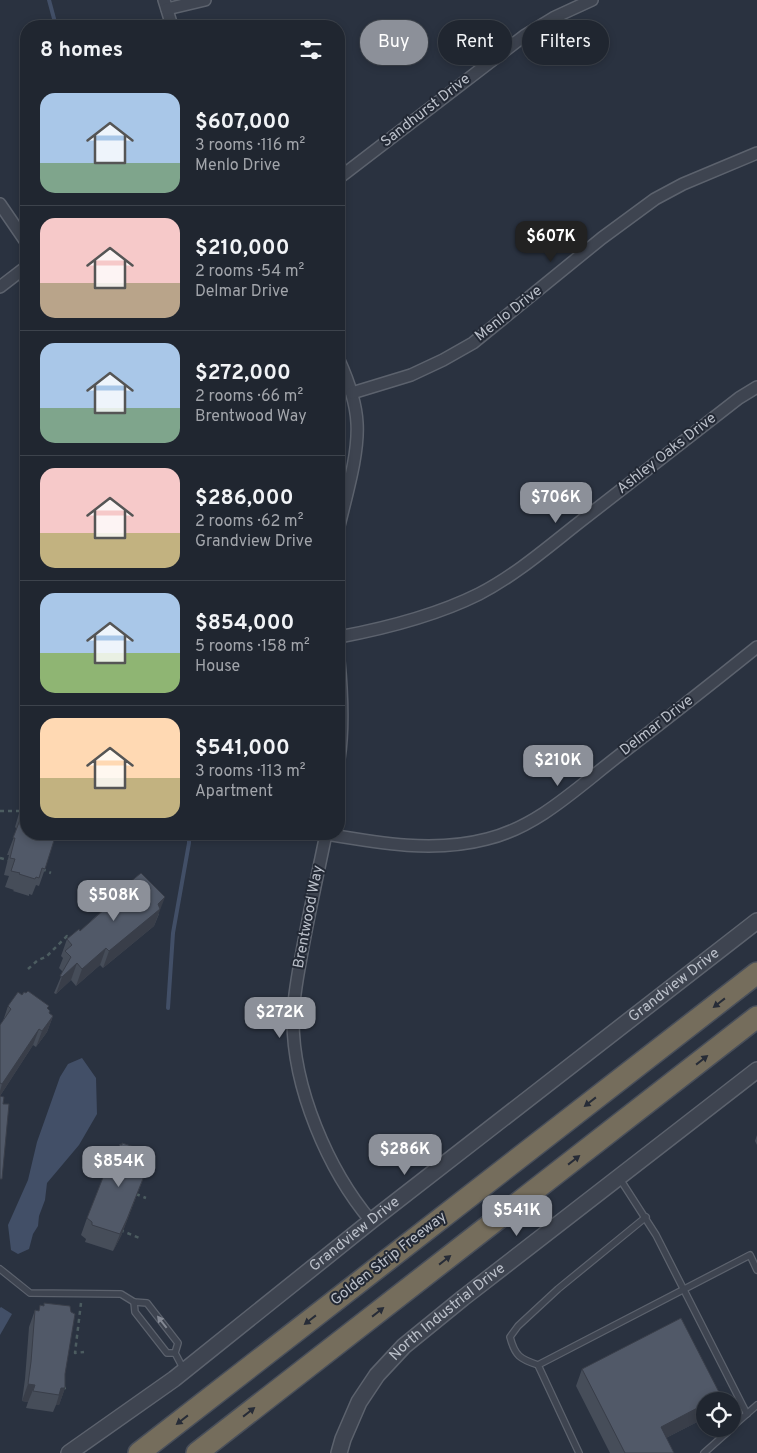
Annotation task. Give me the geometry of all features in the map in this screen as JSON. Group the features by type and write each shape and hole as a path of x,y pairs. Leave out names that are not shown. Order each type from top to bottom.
{"highway":[{"name":"Golden Strip Freeway","path":"139,1453 757,973"},
{"path":"198,1453 757,1017"}],"street":[{"path":"170,20 165,5 205,0"},
{"name":"Sandhurst Drive","path":"345,173 524,36 555,17 592,0"},
{"name":"Menlo Drive","path":"352,393 411,375 473,342 616,227 655,199 683,184 757,153"},
{"path":"0,204 20,233"},
{"path":"0,288 20,272"},
{"path":"345,375 352,393 358,424 356,446 345,498"},
{"name":"Ashley Oaks Drive","path":"345,636 373,631 412,620 450,608 481,593 535,556 739,398 757,387"},
{"name":"Delmar Drive","path":"345,837 402,845 440,846 480,841 522,826 560,802 757,647"},
{"name":"Brentwood Way","path":"325,840 297,976 293,1018 294,1047 297,1069 318,1134 354,1201 371,1221"},
{"name":"Grandview Drive","path":"69,1453 184,1370 371,1221 757,921"},
{"name":"North Industrial Drive","path":"339,1453 359,1402 377,1374 404,1346 757,1070"}],"lane":[{"path":"619,1177 656,1235 747,1414"},
{"path":"579,1453 538,1365 523,1359 514,1351 510,1337 518,1326 558,1289 646,1217"},
{"path":"538,1365 750,1255 757,1270"},
{"path":"0,1269 30,1293 121,1294 134,1302 147,1303 178,1343 175,1353 184,1370"},
{"path":"134,1302 135,1312 167,1353 175,1353"},
{"path":"741,1420 757,1405"},
{"path":"704,1453 722,1437"}],"path":[{"path":"0,811 20,811"},
{"path":"0,858 17,862"},
{"path":"36,867 51,873"},
{"path":"100,899 114,912"},
{"path":"28,969 38,960 46,957 67,936 73,942"},
{"path":"133,1193 146,1198"},
{"path":"118,1228 142,1239"},
{"path":"81,1303 75,1353 84,1352"},
{"path":"57,1387 70,1388"}],"water":[{"path":"82,1058 96,1078 97,1114 79,1145 47,1183 45,1200 39,1216 38,1226 33,1234 29,1249 18,1254 11,1250 8,1225 28,1180 37,1142 60,1077 68,1064"},
{"path":"0,1308 12,1314 0,1335"}],"building":[{"path":"20,820 20,840 54,840 45,869 42,868 39,878 36,877 35,879 11,871 15,859 10,858 15,838 13,838"},
{"path":"141,873 165,897 158,904 160,909 109,951 106,948 82,969 77,963 62,977 60,976 71,957 65,951 72,945 67,939 79,929 80,931 107,907 125,890 123,888"},
{"path":"28,991 49,1006 47,1008 50,1011 49,1013 53,1016 42,1031 39,1029 2,1084 0,1083 0,1025 11,1009 8,1006 18,992 22,995"},
{"path":"0,1096 4,1097 3,1104 9,1104 2,1179 0,1179"},
{"path":"122,1143 147,1151 146,1158 150,1161 120,1234 92,1225 92,1222 87,1218 115,1147 119,1148"},
{"path":"44,1303 70,1306 71,1312 75,1314 65,1374 65,1388 61,1388 59,1395 33,1391 35,1385 28,1384 35,1310 39,1311 40,1305 44,1306"},
{"path":"681,1318 719,1392 696,1392 696,1409 661,1427 674,1453 625,1453 582,1369"}],"waterway":[{"path":"49,0 54,20"},
{"path":"168,1008 173,933 189,840"}]}
